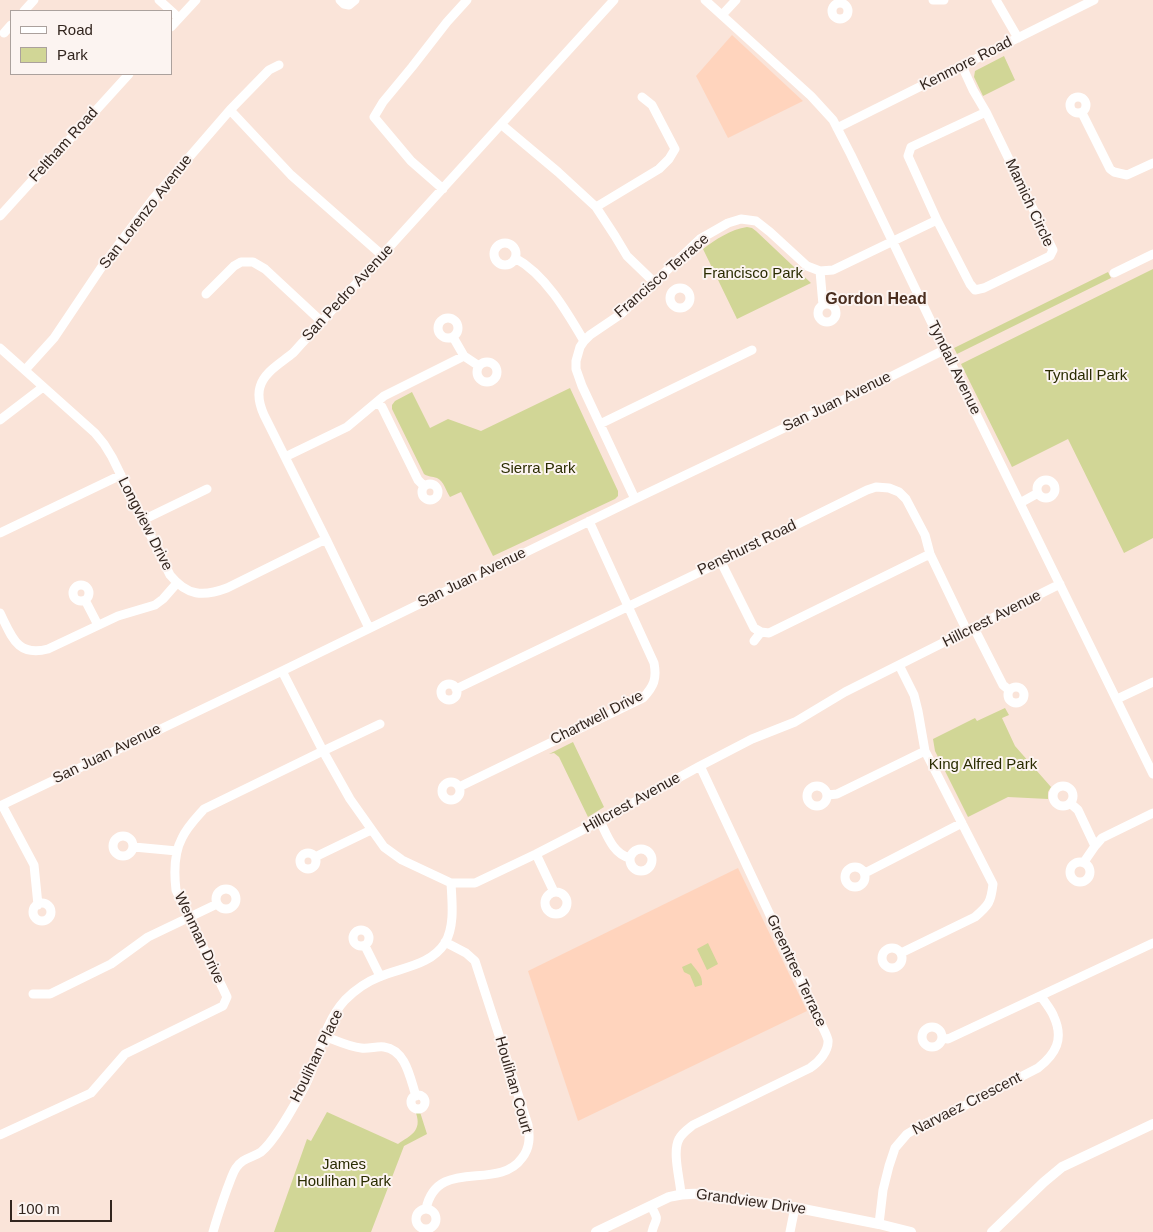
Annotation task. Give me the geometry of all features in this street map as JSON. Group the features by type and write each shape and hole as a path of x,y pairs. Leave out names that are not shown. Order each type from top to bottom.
{"main road":[{"path":"992,1232 1062,1167 1153,1124"},
{"name":"Grandview Drive","path":"596,1232 669,1198 682,1194 702,1194 795,1207 911,1232"}],"street":[{"path":"25,10 34,0"},
{"path":"159,0 170,10"},
{"path":"172,26 196,0"},
{"path":"340,0 346,5 352,4 355,0"},
{"path":"443,189 411,161 374,117 383,102 467,0"},
{"name":"San Pedro Avenue","path":"369,628 260,407 259,396 263,379 322,322 614,0"},
{"name":"Tyndall Avenue","path":"705,0 811,96 830,116 837,128 1153,774"},
{"path":"722,16 736,0"},
{"path":"933,0 944,0"},
{"path":"996,0 1018,38"},
{"name":"Kenmore Road","path":"837,128 1094,0"},
{"path":"172,12 179,18"},
{"path":"4,33 10,26"},
{"name":"San Lorenzo Avenue","path":"25,370 54,338 101,268 153,199 230,110 269,70 279,65"},
{"name":"Mamich Circle","path":"962,66 986,112 1053,250 1050,256 984,288 975,290 970,284 937,220 908,156 911,147 986,112"},
{"name":"Feltham Road","path":"0,216 128,75"},
{"path":"596,207 659,169 669,159 675,149 652,105 642,97"},
{"path":"230,110 291,175 382,256"},
{"path":"1082,113 1112,170 1127,175 1153,164"},
{"path":"502,125 596,207 628,256 657,281 672,291"},
{"name":"Francisco Terrace","path":"584,341 621,314 700,239 728,223 742,219 756,221 807,266 820,271"},
{"path":"823,305 820,271 833,270 937,220"},
{"path":"1114,273 1153,254"},
{"path":"515,258 522,262 551,290 584,341 578,353 576,369 582,386 635,498"},
{"path":"206,294 234,266 241,262 253,262 265,269 322,322"},
{"path":"453,337 464,356 479,366"},
{"name":"Longview Drive","path":"0,348 95,433 109,451 170,575 185,589 195,593 214,593 326,539"},
{"path":"600,424 752,350"},
{"name":"San Juan Avenue","path":"1,806 944,350"},
{"path":"285,457 347,427 392,392 464,356"},
{"path":"1,418 43,387"},
{"path":"377,402 382,407 418,480 424,486"},
{"path":"0,534 121,475"},
{"name":"Penshurst Road","path":"456,688 867,490 880,487 894,490 906,499 925,535 930,554 971,630 1003,685 1009,690"},
{"path":"143,520 207,489"},
{"path":"1020,503 1038,493"},
{"name":"Chartwell Drive","path":"459,787 643,698 651,690 656,672 654,663 589,521"},
{"path":"721,562 754,628 761,632 769,633 930,554"},
{"path":"0,613 17,644 29,651 39,652 118,616 155,605 177,583"},
{"name":"Hillcrest Avenue","path":"282,671 350,799 384,847 402,860 451,883 475,883 600,821 764,733 795,722 845,692 1060,584"},
{"path":"84,600 98,625"},
{"path":"754,641 761,632"},
{"path":"899,665 914,694 925,751 993,884 992,898 985,909 975,917 901,954"},
{"path":"1117,699 1153,682"},
{"name":"Wenman Drive","path":"0,1135 91,1093 125,1054 223,1006 227,997 176,890 174,871 182,838 204,809 380,724"},
{"path":"828,795 838,794 925,751"},
{"name":"Greentree Terrace","path":"682,1194 676,1146 682,1134 693,1125 817,1064 822,1058 828,1042 824,1028 700,766"},
{"path":"1070,803 1078,810 1095,846"},
{"path":"1,806 34,865 38,905"},
{"path":"1084,862 1102,838 1153,813"},
{"path":"600,821 617,852 630,858"},
{"path":"865,872 962,824"},
{"path":"315,857 371,830"},
{"path":"134,847 178,851"},
{"path":"536,854 554,892"},
{"path":"445,942 450,930 452,913 451,883"},
{"path":"33,994 50,994 111,964 148,936 217,904"},
{"name":"Houlihan Place","path":"212,1232 236,1167 244,1159 261,1152 279,1130 306,1084 332,1017 344,1001 361,986 380,976 420,963 435,954 445,942"},
{"name":"Houlihan Court","path":"426,1209 428,1200 433,1192 447,1182 467,1176 496,1175 514,1167 521,1161 526,1152 530,1134 475,961 466,952 445,942"},
{"path":"942,1038 948,1039 1153,943"},
{"path":"364,946 380,976"},
{"name":"Narvaez Crescent","path":"879,1224 883,1190 889,1166 895,1148 907,1134 1038,1068 1052,1055 1058,1041 1058,1032 1054,1016 1041,996"},
{"path":"324,1036 360,1048 382,1046 394,1049 402,1057 416,1096"},
{"path":"651,1206 657,1218 652,1232"},
{"path":"790,1232 795,1207"}],"shaded area":[{"path":"732,35 803,101 728,138 696,76"},
{"path":"738,868 807,1011 578,1121 528,971"}],"green space":[{"path":"1004,56 1015,80 983,96 974,77 975,71"},
{"name":"Francisco Park","path":"747,227 756,231 811,283 737,319 703,249 729,232"},
{"name":"Tyndall Park","path":"1153,269 1153,538 1124,553 1068,439 1012,467 961,364"},
{"path":"1108,272 1111,278 957,354 954,348"},
{"name":"Sierra Park","path":"570,388 618,491 618,496 493,556 461,492 450,497 439,479 424,474 392,409 392,405 395,401 412,392 430,428 448,419 481,431"},
{"name":"King Alfred Park","path":"1005,708 1009,715 1002,718 1015,746 1051,787 1048,792 1048,799 1008,797 968,817 935,751 933,739 975,718 977,721"},
{"path":"573,742 604,807 588,817 559,757 554,753 549,754"},
{"path":"708,943 718,964 707,970 697,949"},
{"path":"691,963 700,975 702,985 695,987 690,975 684,972 682,967"},
{"name":"James Houlihan Park","path":"327,1112 398,1144 414,1132 418,1124 416,1113 420,1112 427,1134 404,1146 371,1232 274,1232 307,1139 311,1141"}],"district":[{"name":"Gordon Head","path":"876,300"}]}
